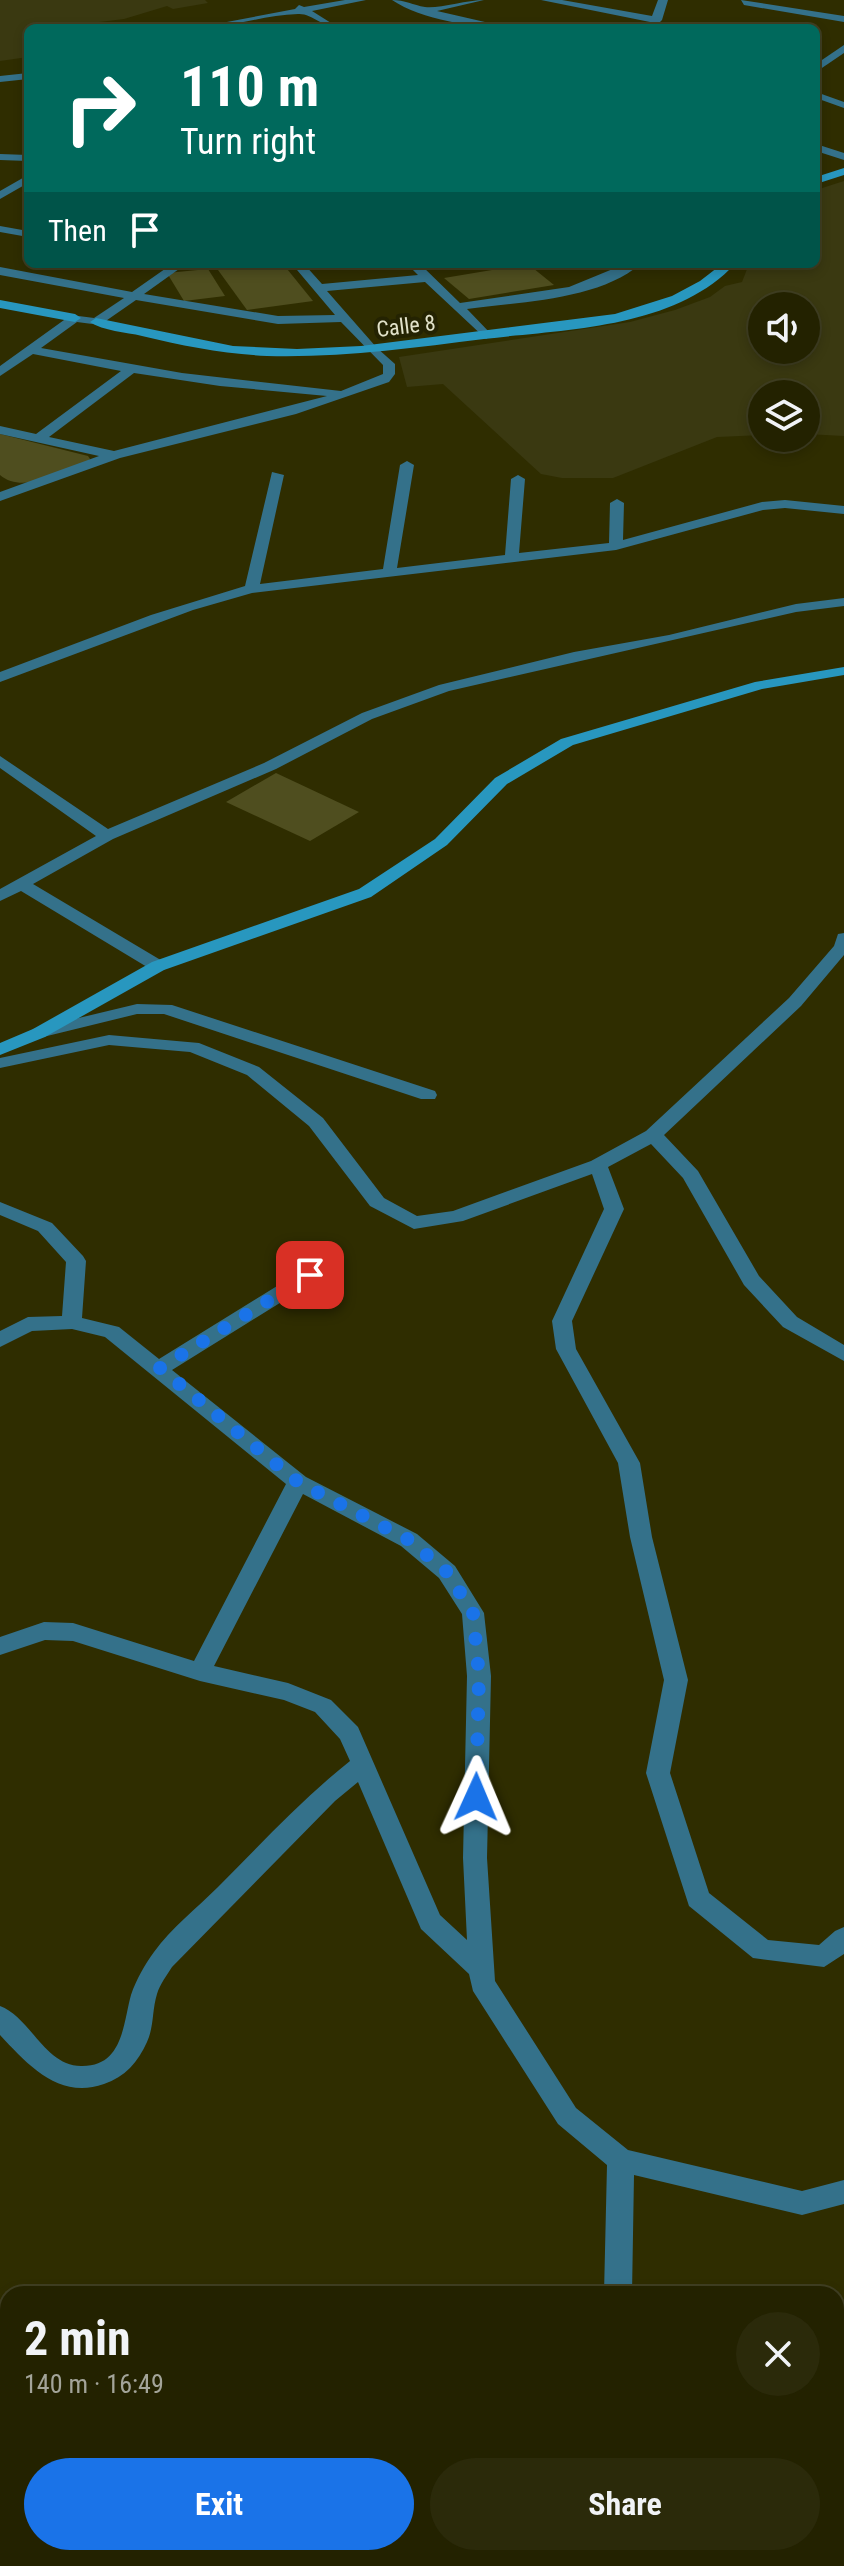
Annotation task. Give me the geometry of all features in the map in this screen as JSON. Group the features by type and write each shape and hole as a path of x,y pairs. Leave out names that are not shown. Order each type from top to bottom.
{"street":[{"path":"281,0 327,24"},
{"path":"223,24 361,0"},
{"path":"397,0 427,11 487,24"},
{"path":"427,11 479,0"},
{"path":"546,0 653,24 663,0"},
{"path":"772,7 783,0"},
{"path":"744,2 844,19"},
{"path":"427,11 443,24"},
{"path":"820,50 841,52"},
{"path":"820,66 841,52"},
{"path":"0,79 24,76"},
{"path":"820,96 844,105"},
{"path":"820,148 844,157"},
{"path":"0,157 24,158"},
{"path":"820,180 844,171"},
{"path":"0,196 24,181"},
{"path":"0,229 24,233"},
{"path":"96,322 174,268"},
{"path":"0,483 6,495 115,456 278,416 350,394 385,379 389,374 389,364 373,351 302,268"},
{"path":"417,268 486,335"},
{"path":"458,307 574,289 613,278 628,268"},
{"name":"Calle 8","path":"75,318 232,350 373,351 598,321 652,307 691,292 725,268"},
{"path":"0,271 278,320 345,318"},
{"path":"319,288 427,278"},
{"path":"0,304 75,318"},
{"path":"0,372 75,318"},
{"path":"0,350 254,388 350,394"},
{"path":"38,439 130,370"},
{"path":"0,430 115,456"},
{"path":"389,573 407,465"},
{"path":"252,589 277,475"},
{"path":"512,558 518,479"},
{"path":"616,546 617,503"},
{"path":"0,677 165,613 252,589 616,546 762,506 785,504 844,510"},
{"path":"0,896 107,836 270,766 367,716 444,688 796,608 844,602"},
{"path":"0,1050 39,1033 158,966 365,893 441,842 501,781 567,742 760,685 844,671"},
{"path":"0,761 107,836"},
{"path":"21,884 158,966"},
{"path":"0,1063 109,1040 193,1047 253,1071 316,1122 377,1202 414,1223 456,1217 598,1165 653,1135 795,1002 842,947 844,938"},
{"path":"39,1033 137,1009 166,1009 428,1095"},
{"path":"653,1135 691,1175 751,1280 790,1322 844,1354"},
{"path":"598,1165 614,1209 562,1321 566,1349 629,1463 641,1537 676,1680 658,1773 698,1899 762,1950 824,1956 844,1938"},
{"path":"0,1208 45,1227 76,1261 72,1322"},
{"path":"160,1368 310,1275"},
{"path":"0,1340 28,1324 72,1322 112,1332 298,1482 409,1540 447,1572 473,1613 479,1676 475,1858 482,1983 567,2116 621,2160 802,2203 844,2192"},
{"path":"200,1672 298,1482"},
{"path":"0,1646 44,1631 73,1632 200,1672 288,1692 323,1706 350,1734 430,1922 481,1969"},
{"path":"0,2017 37,2056 62,2074 97,2077 116,2067 131,2048 141,2023 145,1992 163,1959 326,1794 363,1764"},
{"path":"618,2286 621,2160"}],"shaded area":[{"path":"0,0 205,0 208,3 173,9 167,6 124,19 83,24 24,24 24,58 0,61"},
{"path":"844,181 844,436 820,435 820,380 748,380 748,436 717,437 613,478 562,478 541,474 443,384 407,387 399,357 630,322 710,297 725,286 742,282 747,268 820,268 820,189"},
{"path":"286,268 313,301 247,310 218,270"},
{"path":"504,268 533,268 554,285 469,299 444,278"},
{"path":"208,269 225,296 184,301 167,273"},
{"path":"0,434 90,459 88,463 43,480 9,481 0,475"},
{"path":"276,773 359,812 310,841 226,802"}],"route":[{"path":"310,1275 160,1368 298,1482 409,1540 447,1572 473,1613 479,1676 476,1797"}]}
